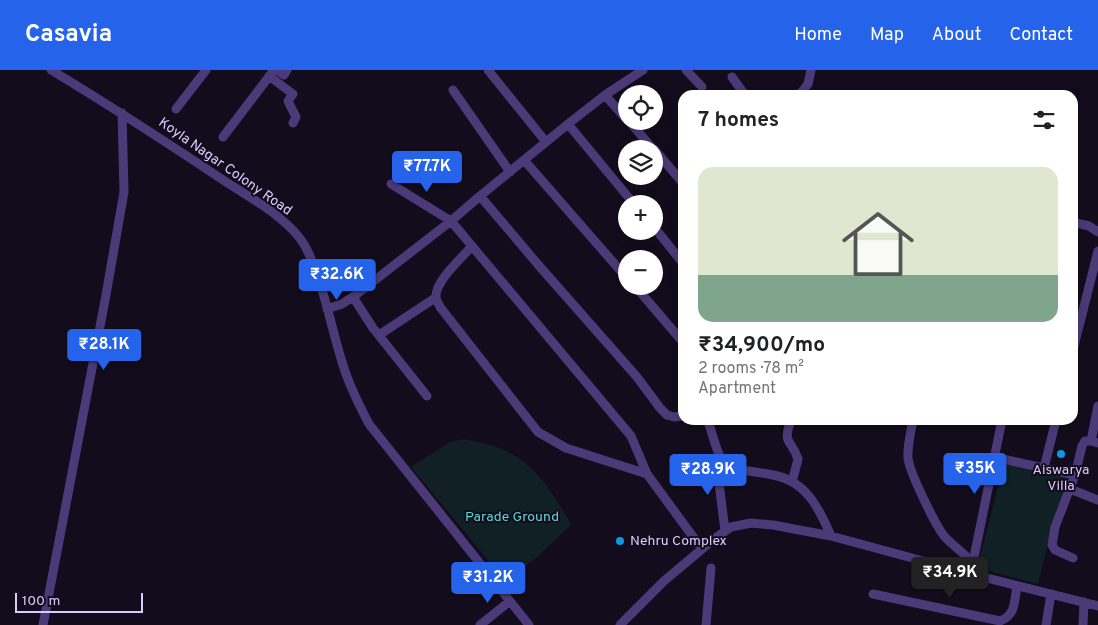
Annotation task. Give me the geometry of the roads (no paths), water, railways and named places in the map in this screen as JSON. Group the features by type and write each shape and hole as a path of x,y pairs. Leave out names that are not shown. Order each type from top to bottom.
{"street":[{"name":"Koyla Nagar Colony Road","path":"51,70 122,113 272,213 296,234 310,257 344,367 356,400 369,424 530,625"},
{"path":"176,109 206,70"},
{"path":"274,72 284,75 287,70"},
{"path":"488,70 546,142"},
{"path":"327,309 342,304 353,297 451,221 568,124 643,70"},
{"path":"686,70 702,87"},
{"path":"803,90 808,84 811,70"},
{"path":"274,72 293,94 288,101 296,117 293,123"},
{"path":"223,137 274,72"},
{"path":"732,77 741,90"},
{"path":"453,90 510,172"},
{"path":"606,95 618,109"},
{"path":"43,625 124,192 122,113"},
{"path":"568,124 627,195"},
{"path":"636,130 645,140"},
{"path":"524,160 618,268"},
{"path":"663,160 678,177"},
{"path":"391,184 451,221 631,436 647,474 702,549"},
{"path":"480,196 637,377 660,408 674,418 678,417"},
{"path":"1078,223 1089,226 1098,232"},
{"path":"663,238 678,257"},
{"path":"472,246 443,279 437,289 435,298 440,307 538,432 566,448 647,474"},
{"path":"1078,330 1098,251"},
{"path":"642,295 678,336"},
{"path":"353,297 366,318 427,396"},
{"path":"379,335 435,298"},
{"path":"1073,558 1054,550 1052,545 1055,527 1075,476 1082,446 1085,442 1094,442 1098,406"},
{"path":"710,425 721,459 725,465 731,468 773,475 792,482 805,490 812,498 831,536"},
{"path":"789,425 786,439 798,459 792,482"},
{"path":"913,425 908,450 911,470 939,529 953,545 966,554 973,564"},
{"path":"971,574 1001,425"},
{"path":"1044,468 1055,425"},
{"path":"994,457 1075,476"},
{"path":"721,459 718,483 725,531"},
{"path":"1070,489 1098,500"},
{"path":"620,625 664,582 725,531 731,527 751,523 774,525 831,536 1098,606"},
{"path":"706,625 711,568"},
{"path":"873,594 1000,621 1012,614 1017,586"},
{"path":"1046,625 1051,594"},
{"path":"480,625 510,601"},
{"path":"1083,625 1084,602"}],"place":[{"name":"Aiswarya Villa","path":"1061,454"},
{"name":"Nehru Complex","path":"620,541"}],"park label":[{"name":"Parade Ground","path":"512,517"}]}
